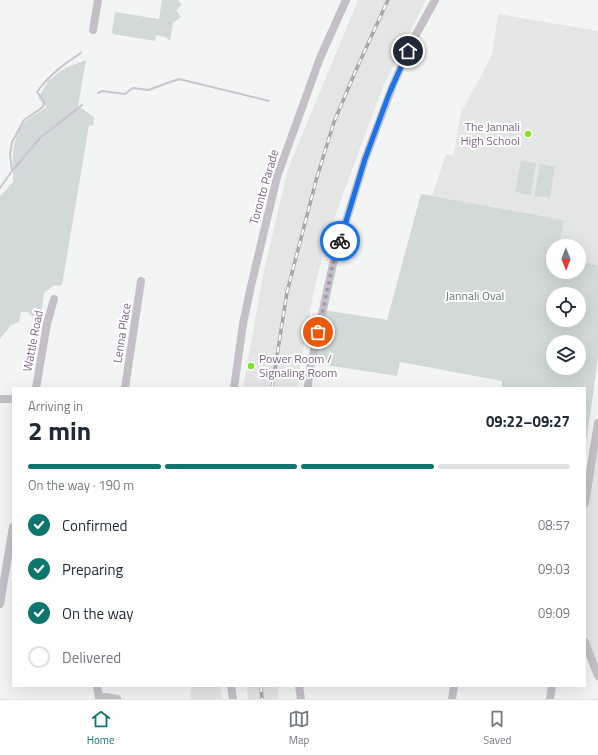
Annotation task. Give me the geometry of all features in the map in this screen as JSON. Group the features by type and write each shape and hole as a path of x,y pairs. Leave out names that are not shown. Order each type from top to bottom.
{"street":[{"path":"93,30 98,0"},
{"name":"Toronto Parade","path":"234,387 243,324 277,177 320,58 346,0"},
{"path":"308,387 310,368 333,264 365,159 393,85 413,40 435,0"},
{"name":"Lenna Place","path":"125,387 142,281"},
{"name":"Wattle Road","path":"36,387 47,324 54,299"},
{"path":"0,399 12,400"},
{"path":"586,488 598,423"},
{"path":"0,604 12,533"},
{"path":"586,645 598,676"},
{"path":"97,687 98,699 106,697 117,699"},
{"path":"231,687 233,699"},
{"path":"299,687 300,699"},
{"path":"452,699 454,687"},
{"path":"550,699 552,687"}],"shaded area":[{"path":"358,0 426,0 382,89 327,238 313,295 297,387 243,387 263,275 288,169"},
{"name":"The Jannali High School","path":"498,14 598,31 598,265 586,262 586,239 560,239 564,220 432,196 446,154 453,156 461,113 492,55"},
{"path":"598,423 598,676 586,647 586,498"},
{"path":"192,687 221,687 222,699 190,699"},
{"path":"247,687 278,687 279,699 248,699"}],"green space":[{"path":"162,0 178,0 182,5 176,10 181,17 173,23 170,41 166,37 156,35 155,41 113,34 112,31 115,12 159,19"},
{"path":"86,60 78,106 94,117 93,126 89,125 62,285 53,286 44,293 41,316 32,316 28,312 21,312 19,322 11,325 0,339 0,196 13,182 15,140 22,125 28,119 47,107 38,98 49,80 65,68"},
{"path":"521,161 536,163 531,195 515,192"},
{"path":"540,164 555,167 550,198 534,196"},
{"name":"Jannali Oval","path":"421,194 564,220 560,239 546,239 546,279 586,279 586,262 598,265 598,357 587,438 586,387 502,387 502,381 400,362 397,376 312,363 323,310 387,320"}],"waterway":[{"path":"12,171 10,154 12,142 24,120 43,107 44,101 37,92 57,70 81,53"},
{"path":"98,93 102,91 125,94 133,88 148,90 179,79 269,101"},
{"path":"0,188 12,171 40,138 82,105"}],"railway":[{"path":"272,387 287,292 317,177 334,122 388,0"},
{"path":"261,687 262,699"}],"way so far":[{"path":"318,332 333,264 340,241"}],"place":[{"name":"The Jannali High School","path":"528,134"},
{"name":"Power Room / Signaling Room","path":"251,366"}],"route":[{"path":"340,241 365,159 389,94 408,51"}]}
